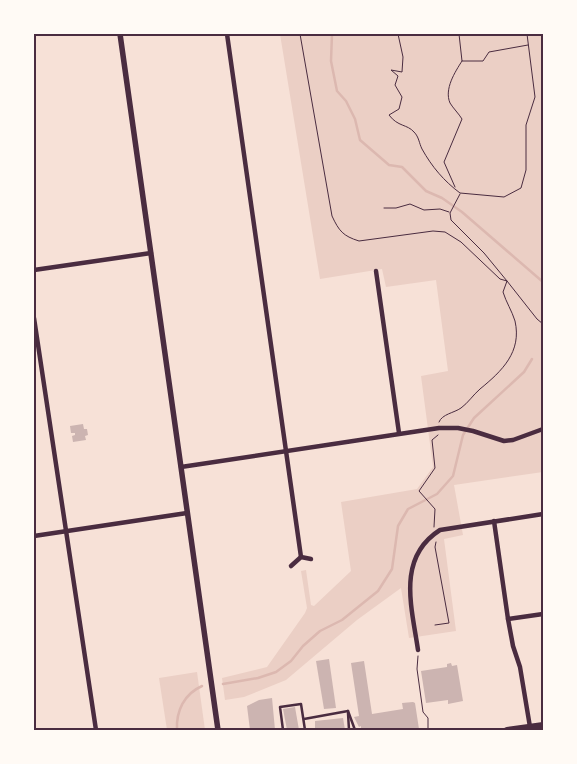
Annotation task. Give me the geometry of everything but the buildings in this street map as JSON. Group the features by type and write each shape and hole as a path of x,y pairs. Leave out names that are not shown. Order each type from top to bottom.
{"main road":[{"path":"507,730 543,725"}],"street":[{"path":"120,34 218,730"},
{"path":"227,34 301,557"},
{"path":"34,270 151,253"},
{"path":"376,271 399,433"},
{"path":"34,318 96,730"},
{"path":"181,467 439,428 458,428 504,441 531,435 543,429"},
{"path":"34,536 188,513"},
{"path":"418,650 409,583 412,565 428,540 440,530 543,514"},
{"path":"494,521 508,619 513,646 520,667 530,727"},
{"path":"301,557 311,559"},
{"path":"292,566 301,557"},
{"path":"508,619 543,614"}],"lane":[{"path":"283,730 280,707 301,704 305,730"},
{"path":"304,719 348,712"},
{"path":"348,712 349,730"},
{"path":"348,712 356,730"}],"path":[{"path":"300,34 332,216 337,228 347,238 359,241 433,231 445,232 461,242 500,279 507,281"},
{"path":"398,34 403,57 402,72 391,70 398,76 395,85 402,97 399,109 389,115 394,122 413,130 419,138 420,146 432,166 441,178 460,193 504,197 521,188 526,170 526,125 534,97 527,34"},
{"path":"456,190 444,162 462,119 450,102 449,90 454,74 462,61 459,34"},
{"path":"462,61 483,61 489,52 529,45"},
{"path":"460,193 450,213 451,220 484,253 543,324"},
{"path":"384,208 396,208 410,204 424,210 440,209 450,213"},
{"path":"435,625 449,623 435,546 435,509 419,491 435,468 432,440 440,434 440,419 463,407 479,390 495,378 509,361 515,348 515,322 503,292 507,281"},
{"path":"418,650 419,663 417,669 422,712 428,718 428,730"}],"shaded area":[{"path":"280,34 543,34 543,472 454,485 463,535 444,539 456,631 409,638 401,588 357,620 286,680 244,697 225,700 222,678 267,667 305,613 307,608 301,571 306,570 311,605 314,606 351,571 341,502 417,489 433,467 421,376 448,371 436,280 386,287 382,269 320,279"},
{"path":"197,672 205,730 167,730 159,678"}],"waterway":[{"path":"332,34 331,61 337,91 346,101 355,119 360,140 389,165 402,167 426,191 442,198 462,212 543,282"},
{"path":"223,684 258,678 276,672 291,661 303,646 320,631 342,620 378,591 392,569 398,526 408,509 437,494 453,476 463,435 474,418 524,372 532,359"},
{"path":"177,730 178,716 182,704 190,694 202,686"}]}
